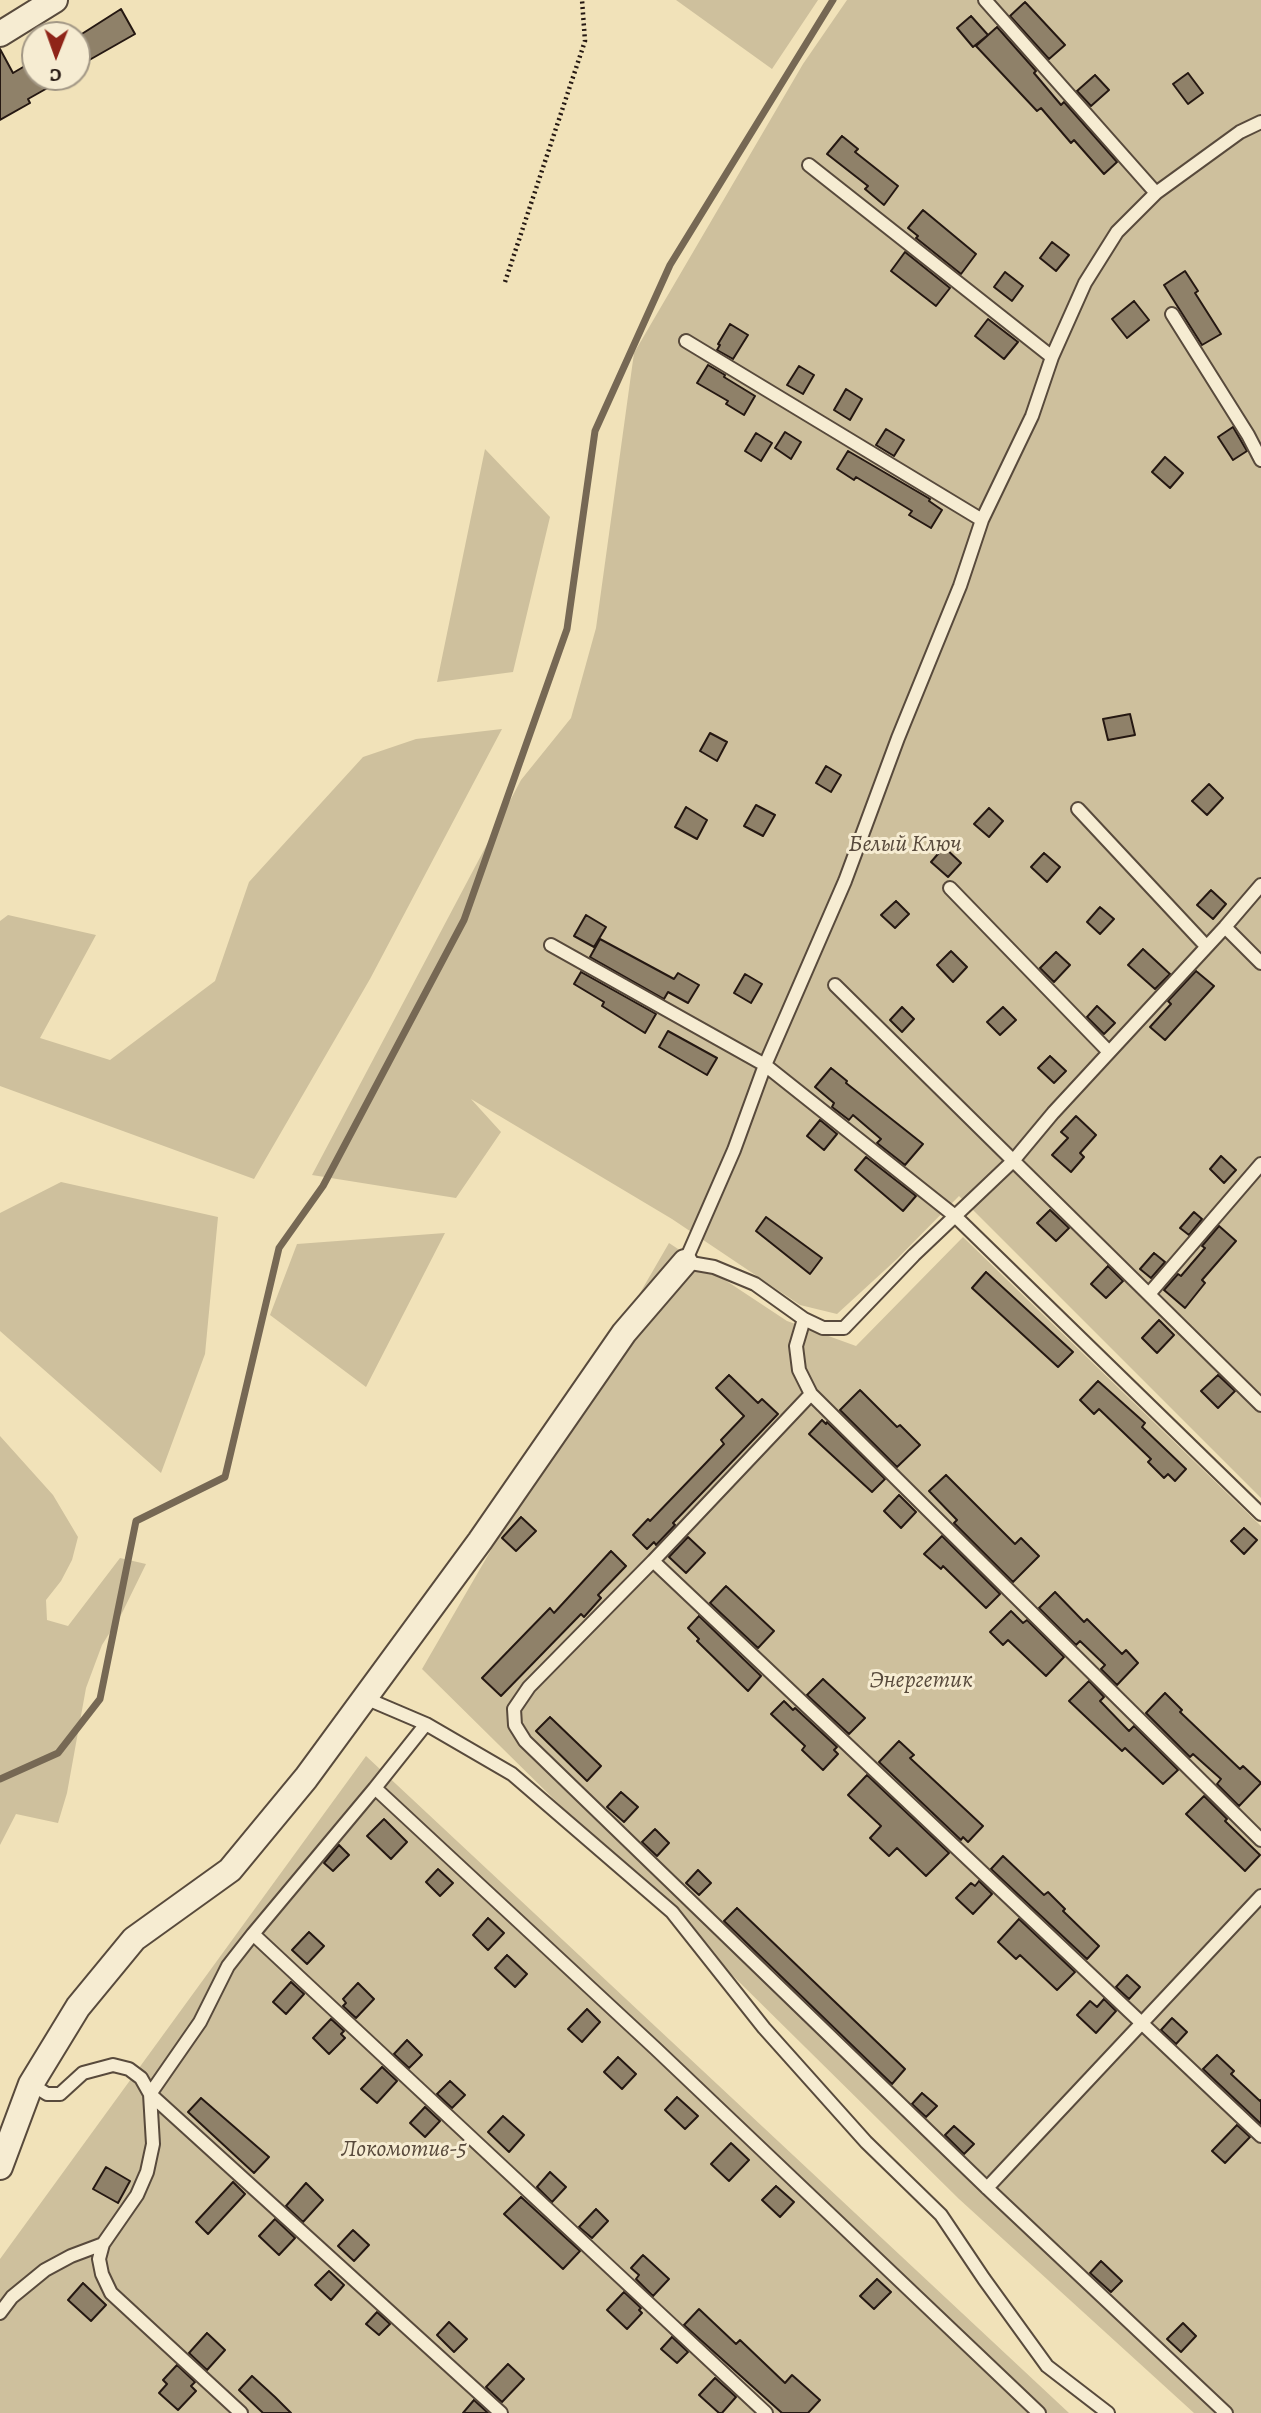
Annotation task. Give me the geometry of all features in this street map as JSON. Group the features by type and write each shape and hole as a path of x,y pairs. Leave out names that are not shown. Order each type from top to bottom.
{"street":[{"path":"0,34 55,0"},
{"path":"0,2167 31,2084 78,2007 134,1939 230,1870 306,1778 480,1541 624,1333 685,1262"}],"lane":[{"path":"985,0 1156,193"},
{"path":"1261,122 1240,132 1156,193 1117,232 1085,283 1052,356 1032,416 982,520 960,586 898,738 845,881 765,1065 734,1150 685,1262 714,1267 755,1284 804,1319 822,1328 844,1328 1013,1161 1261,885"},
{"path":"809,165 1052,356"},
{"path":"1172,314 1261,460"},
{"path":"686,341 982,520"},
{"path":"1078,809 1206,946"},
{"path":"950,888 1109,1052"},
{"path":"1225,927 1261,963"},
{"path":"551,945 765,1065 955,1216 1261,1514"},
{"path":"835,985 1261,1405"},
{"path":"1149,1294 1261,1164"},
{"path":"804,1319 796,1346 800,1370 811,1394 1261,1840"},
{"path":"811,1394 529,1687 514,1709 514,1725 535,1751 987,2188 1226,2413"},
{"path":"653,1561 1261,2136"},
{"path":"365,1698 426,1724 512,1773 671,1912 764,2028 866,2142 941,2215 1047,2366 1108,2413"},
{"path":"241,2413 111,2293 102,2274 99,2259 103,2245 137,2195 147,2172 153,2144 150,2094 200,2021 228,1966 426,1724"},
{"path":"375,1788 656,2049 1039,2413"},
{"path":"987,2188 1261,1896"},
{"path":"253,1934 766,2413"},
{"path":"31,2084 47,2095 60,2094 83,2073 113,2065 129,2069 141,2078 150,2094 501,2413"},
{"path":"0,2313 12,2297 46,2270 71,2256 103,2245"}],"path":[{"path":"505,282 585,41 582,0"}],"green space":[{"path":"676,0 818,0 772,69"},
{"name":"Белый Ключ","path":"847,0 1261,0 1261,1498 959,1196 897,1259 837,1314 800,1305 672,1219 471,1099 501,1132 456,1198 312,1175 521,780 571,718 596,628 634,353 803,64"},
{"path":"485,449 550,517 513,672 437,682"},
{"path":"502,729 370,979 254,1179 0,1086 0,921 8,915 96,935 40,1038 110,1060 215,981 249,882 363,757 416,739"},
{"path":"61,1182 218,1217 205,1354 161,1473 0,1331 0,1213"},
{"path":"445,1233 366,1387 270,1315 297,1244"},
{"name":"Энергетик","path":"963,1237 1261,1526 1261,2413 1194,2413 959,2199 422,1669 669,1243 787,1321 856,1346"},
{"path":"0,1436 53,1495 78,1537 72,1560 61,1581 46,1600 47,1620 68,1626 120,1558 146,1564 122,1613 102,1645 86,1688 67,1793 58,1823 16,1814 0,1845"},
{"name":"Локомотив-5","path":"366,1756 1069,2413 0,2413 0,2259"}],"building":[{"path":"1025,2 1065,45 1049,59 1010,16"},
{"path":"121,9 135,34 91,59 91,28"},
{"path":"971,16 988,35 973,47 957,28"},
{"path":"997,27 1036,71 1034,73 1061,105 1064,102 1117,162 1104,174 1074,140 1071,143 1041,108 1037,111 976,46"},
{"path":"0,49 13,73 21,68 21,91 42,91 28,99 30,103 0,120"},
{"path":"1188,73 1203,93 1188,104 1173,84"},
{"path":"1095,75 1109,90 1091,106 1077,91"},
{"path":"842,136 858,149 855,152 898,186 884,205 865,189 868,186 827,154"},
{"path":"923,210 976,254 961,274 916,238 918,236 908,228"},
{"path":"1052,242 1069,255 1056,271 1040,258"},
{"path":"905,252 950,288 936,306 891,271"},
{"path":"1185,271 1198,291 1195,293 1221,334 1202,345 1164,285"},
{"path":"1005,272 1023,286 1012,301 994,287"},
{"path":"1134,301 1149,320 1127,338 1112,319"},
{"path":"988,319 1018,342 1004,359 975,336"},
{"path":"730,324 748,335 733,359 717,350"},
{"path":"708,365 755,396 744,415 726,404 728,401 697,383"},
{"path":"799,366 814,375 803,394 787,385"},
{"path":"846,389 862,399 850,420 834,410"},
{"path":"1233,427 1247,451 1233,460 1218,437"},
{"path":"886,429 904,440 894,456 876,445"},
{"path":"785,432 801,442 791,459 775,448"},
{"path":"756,433 772,443 761,461 745,451"},
{"path":"848,451 930,499 929,501 942,510 931,528 909,515 912,511 856,477 854,480 837,469"},
{"path":"1165,457 1183,473 1170,488 1152,472"},
{"path":"1130,714 1135,735 1108,740 1103,719"},
{"path":"710,733 727,742 717,761 700,751"},
{"path":"826,766 841,775 831,792 816,783"},
{"path":"1209,784 1223,798 1207,815 1192,801"},
{"path":"756,805 775,815 763,836 744,826"},
{"path":"686,807 707,820 697,839 675,827"},
{"path":"989,808 1003,821 989,837 974,824"},
{"path":"944,847 961,863 948,877 931,862"},
{"path":"1044,853 1060,867 1047,882 1031,867"},
{"path":"1211,890 1226,904 1213,919 1197,905"},
{"path":"896,901 909,914 895,928 881,915"},
{"path":"1100,907 1114,919 1100,934 1087,922"},
{"path":"586,915 606,927 594,947 574,936"},
{"path":"600,939 674,979 678,973 699,985 688,1003 668,992 664,999 590,957"},
{"path":"1143,949 1170,974 1155,989 1128,965"},
{"path":"951,951 967,967 953,982 937,965"},
{"path":"1056,952 1070,965 1054,982 1040,968"},
{"path":"1196,971 1214,986 1165,1040 1150,1027 1171,1004 1168,1001"},
{"path":"581,972 656,1014 645,1033 602,1006 604,1002 574,984"},
{"path":"745,974 762,984 751,1003 734,993"},
{"path":"1097,1006 1115,1023 1104,1034 1087,1017"},
{"path":"902,1007 914,1019 902,1032 890,1020"},
{"path":"1003,1007 1016,1020 1000,1035 987,1022"},
{"path":"668,1031 717,1058 707,1075 659,1047"},
{"path":"1050,1056 1066,1071 1054,1083 1038,1068"},
{"path":"831,1068 923,1144 905,1165 877,1143 881,1139 853,1115 849,1120 832,1107 834,1103 815,1087"},
{"path":"1076,1116 1096,1135 1080,1153 1084,1157 1071,1172 1052,1155 1068,1138 1061,1132"},
{"path":"820,1120 837,1134 824,1150 807,1136"},
{"path":"1221,1156 1236,1170 1224,1183 1210,1169"},
{"path":"866,1157 916,1196 903,1211 855,1170"},
{"path":"1050,1210 1069,1228 1056,1241 1037,1223"},
{"path":"1194,1212 1202,1219 1189,1235 1180,1228"},
{"path":"766,1217 822,1258 810,1274 756,1231"},
{"path":"1219,1226 1236,1241 1202,1280 1205,1283 1185,1308 1164,1290 1178,1274 1181,1276 1205,1248 1202,1246"},
{"path":"1154,1253 1165,1262 1151,1278 1140,1269"},
{"path":"1108,1266 1123,1281 1106,1298 1091,1284"},
{"path":"986,1272 1073,1352 1058,1367 972,1288"},
{"path":"1159,1320 1174,1335 1157,1353 1142,1338"},
{"path":"729,1375 758,1403 762,1399 778,1414 673,1523 675,1525 656,1545 654,1542 647,1549 633,1535 648,1519 650,1521 724,1444 721,1440 744,1416 716,1388"},
{"path":"1218,1375 1235,1391 1218,1408 1201,1391"},
{"path":"1098,1381 1145,1423 1142,1427 1186,1469 1175,1481 1168,1474 1164,1478 1148,1462 1151,1459 1099,1409 1094,1414 1080,1400"},
{"path":"860,1390 897,1427 900,1425 920,1445 897,1467 840,1410"},
{"path":"822,1420 885,1479 872,1492 809,1434"},
{"path":"946,1475 1015,1544 1021,1538 1039,1556 1013,1582 954,1523 957,1520 929,1491"},
{"path":"899,1495 916,1512 901,1528 884,1511"},
{"path":"521,1517 536,1531 516,1551 502,1538"},
{"path":"1244,1528 1257,1540 1244,1554 1231,1541"},
{"path":"942,1536 1000,1594 986,1608 943,1566 941,1569 924,1554"},
{"path":"688,1537 705,1553 686,1573 669,1557"},
{"path":"611,1551 626,1566 598,1595 601,1598 584,1617 581,1614 501,1696 482,1678 550,1608 554,1613"},
{"path":"726,1586 774,1631 758,1648 710,1603"},
{"path":"1055,1592 1084,1622 1087,1619 1122,1654 1126,1650 1138,1663 1117,1685 1101,1669 1105,1665 1080,1641 1076,1645 1039,1608"},
{"path":"1011,1611 1023,1623 1027,1620 1064,1657 1046,1676 1008,1640 1003,1645 990,1632"},
{"path":"699,1616 761,1676 748,1691 697,1641 699,1639 688,1628"},
{"path":"823,1679 865,1718 849,1734 807,1695"},
{"path":"1089,1681 1104,1697 1100,1701 1129,1731 1134,1726 1178,1770 1163,1784 1125,1748 1122,1751 1069,1701"},
{"path":"1165,1693 1182,1710 1180,1712 1240,1769 1243,1766 1261,1783 1239,1806 1217,1784 1221,1779 1193,1754 1190,1757 1146,1713"},
{"path":"784,1701 837,1747 834,1750 838,1754 823,1770 802,1750 805,1746 771,1714"},
{"path":"550,1717 601,1766 587,1781 536,1731"},
{"path":"899,1741 914,1755 910,1758 983,1826 968,1842 963,1837 961,1840 879,1762"},
{"path":"867,1775 949,1853 926,1876 897,1848 889,1856 870,1838 881,1826 848,1795"},
{"path":"621,1792 638,1807 624,1822 607,1807"},
{"path":"1204,1796 1260,1855 1245,1871 1186,1814"},
{"path":"384,1819 407,1842 391,1859 367,1836"},
{"path":"655,1829 669,1843 657,1856 642,1842"},
{"path":"339,1845 349,1855 333,1871 324,1863"},
{"path":"1003,1856 1044,1895 1048,1892 1065,1909 1063,1911 1099,1946 1087,1959 991,1869"},
{"path":"438,1869 453,1883 440,1896 426,1882"},
{"path":"698,1870 711,1883 699,1895 686,1883"},
{"path":"979,1881 992,1894 973,1914 956,1898 971,1883 975,1886"},
{"path":"737,1908 905,2069 892,2084 724,1921"},
{"path":"488,1918 504,1933 488,1950 473,1935"},
{"path":"1019,1919 1075,1972 1057,1990 1020,1955 1016,1959 998,1942"},
{"path":"309,1932 324,1946 307,1964 292,1950"},
{"path":"507,1955 527,1974 515,1987 495,1968"},
{"path":"1127,1975 1140,1987 1129,1999 1116,1987"},
{"path":"291,1982 304,1994 286,2014 273,2002"},
{"path":"358,1983 374,1999 356,2018 343,2006 346,2003 343,1999"},
{"path":"1104,1999 1116,2011 1096,2033 1077,2015 1090,2001 1097,2007"},
{"path":"587,2009 600,2022 582,2042 568,2029"},
{"path":"1172,2018 1187,2032 1176,2044 1161,2030"},
{"path":"331,2019 344,2031 341,2034 345,2038 329,2054 313,2038"},
{"path":"407,2040 422,2055 409,2068 394,2054"},
{"path":"1217,2055 1234,2071 1231,2074 1261,2100 1261,2124 1203,2069"},
{"path":"618,2057 636,2074 622,2089 604,2072"},
{"path":"382,2067 397,2081 377,2103 361,2089"},
{"path":"450,2081 465,2095 452,2108 437,2094"},
{"path":"922,2093 937,2106 926,2117 912,2104"},
{"path":"677,2097 698,2116 685,2129 665,2110"},
{"path":"201,2098 269,2157 254,2173 188,2112"},
{"path":"425,2107 440,2121 425,2137 410,2123"},
{"path":"503,2116 524,2135 509,2152 488,2132"},
{"path":"1237,2125 1250,2137 1225,2163 1212,2151"},
{"path":"954,2126 974,2144 964,2154 945,2135"},
{"path":"731,2143 749,2160 729,2181 711,2164"},
{"path":"106,2167 130,2181 118,2203 93,2189"},
{"path":"550,2172 566,2187 552,2202 537,2187"},
{"path":"233,2182 245,2194 208,2234 196,2222"},
{"path":"306,2183 323,2200 303,2222 286,2206"},
{"path":"776,2186 794,2202 780,2217 762,2200"},
{"path":"521,2197 580,2251 563,2269 504,2214"},
{"path":"596,2209 608,2221 592,2238 579,2227"},
{"path":"275,2219 295,2238 279,2255 259,2236"},
{"path":"353,2230 369,2245 354,2261 338,2246"},
{"path":"643,2255 669,2279 653,2296 636,2279 639,2275 631,2268"},
{"path":"1101,2261 1122,2281 1111,2292 1090,2273"},
{"path":"329,2271 344,2285 331,2300 315,2285"},
{"path":"877,2279 891,2292 874,2309 860,2296"},
{"path":"83,2283 106,2305 91,2321 68,2300"},
{"path":"624,2292 641,2308 639,2310 642,2313 627,2329 607,2310"},
{"path":"699,2309 736,2344 740,2340 785,2383 792,2375 820,2400 808,2413 782,2413 684,2325"},
{"path":"377,2312 390,2324 379,2335 366,2324"},
{"path":"449,2322 467,2339 454,2352 437,2335"},
{"path":"1183,2323 1196,2336 1181,2352 1167,2339"},
{"path":"207,2333 225,2350 207,2370 189,2353"},
{"path":"672,2337 688,2352 677,2363 661,2349"},
{"path":"508,2364 524,2379 502,2402 486,2387"},
{"path":"177,2365 195,2382 191,2386 196,2391 178,2410 159,2393 167,2384 163,2380"},
{"path":"252,2376 291,2413 263,2413 239,2390"},
{"path":"715,2378 736,2397 722,2413 699,2395"},
{"path":"474,2400 488,2413 463,2413"}],"waterway":[{"path":"0,1779 58,1753 100,1699 136,1521 225,1477 279,1248 323,1186 464,920 567,629 595,431 670,265 833,0"}]}
